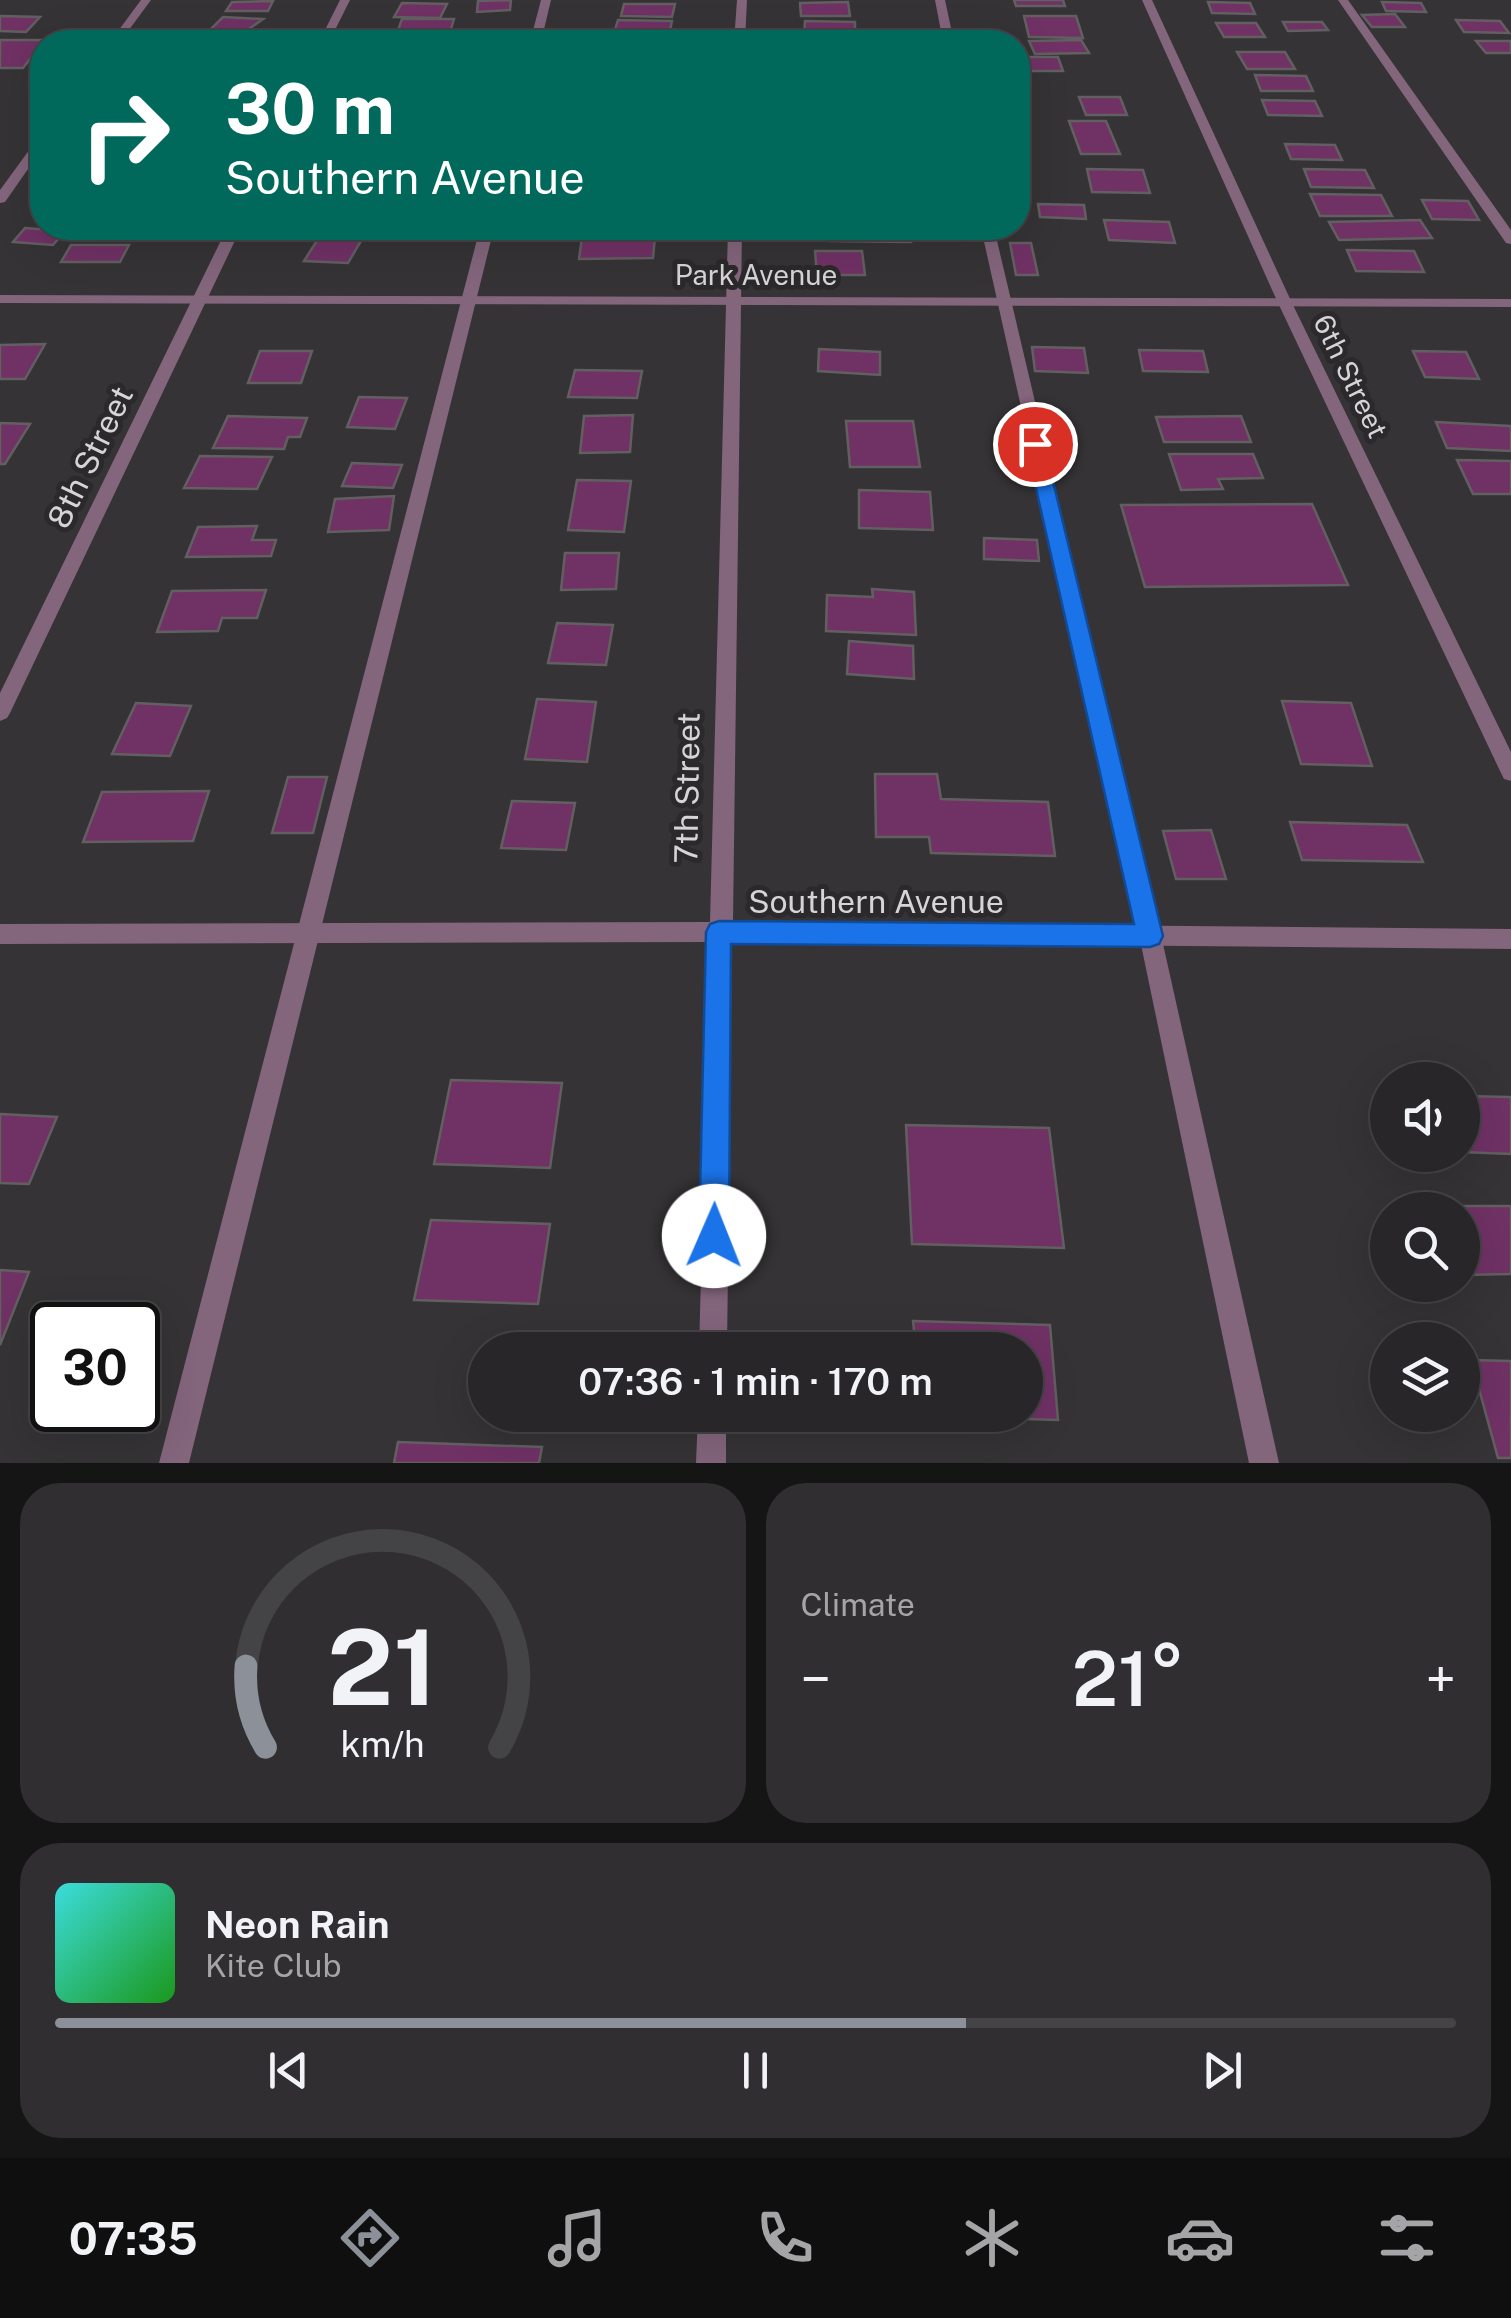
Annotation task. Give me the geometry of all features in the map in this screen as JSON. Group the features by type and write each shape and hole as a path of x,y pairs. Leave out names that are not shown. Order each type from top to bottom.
{"street":[{"path":"123,30 146,0"},
{"path":"330,30 345,0"},
{"path":"538,30 546,0"},
{"path":"741,30 742,0"},
{"path":"940,0 946,30"},
{"name":"6th Street","path":"1147,0 1285,303 1511,773"},
{"path":"1343,0 1511,240"},
{"path":"0,198 30,157"},
{"name":"8th Street","path":"0,713 228,240"},
{"path":"174,1463 484,240"},
{"name":"7th Street","path":"712,1332 735,240"},
{"path":"988,240 1150,936 1264,1463"},
{"name":"Park Avenue","path":"0,299 1511,303"},
{"name":"Southern Avenue","path":"0,934 719,932 1511,939"},
{"path":"711,1463 712,1432"}],"building":[{"path":"511,0 510,10 477,12 478,1"},
{"path":"1014,0 1063,0 1065,6 1016,6"},
{"path":"273,1 268,11 226,11 232,2"},
{"path":"848,2 850,16 801,16 800,3"},
{"path":"1208,2 1250,3 1255,14 1212,13"},
{"path":"1382,2 1421,3 1426,12 1386,11"},
{"path":"402,3 447,4 440,18 394,17"},
{"path":"624,4 675,4 672,17 621,16"},
{"path":"1395,14 1405,27 1372,27 1362,15"},
{"path":"0,16 40,17 26,32 0,31"},
{"path":"1024,16 1076,16 1083,38 1030,37"},
{"path":"223,17 263,19 247,30 211,29"},
{"path":"402,19 454,19 451,30 398,30"},
{"path":"618,20 672,21 670,30 615,30"},
{"path":"1456,20 1500,21 1509,33 1464,32"},
{"path":"805,21 855,22 855,30 804,30"},
{"path":"1283,22 1322,22 1328,30 1288,31"},
{"path":"1216,23 1256,23 1265,37 1224,37"},
{"path":"0,40 30,40 30,59 23,68 0,68"},
{"path":"1081,40 1089,53 1035,54 1030,41"},
{"path":"1476,41 1511,41 1511,53 1486,53"},
{"path":"1237,52 1285,52 1295,69 1247,69"},
{"path":"1030,57 1058,57 1063,71 1030,71"},
{"path":"1255,75 1306,76 1313,91 1261,91"},
{"path":"1079,97 1120,97 1127,115 1086,115"},
{"path":"1262,100 1315,101 1322,116 1268,115"},
{"path":"1069,121 1106,121 1120,154 1081,154"},
{"path":"1285,144 1335,145 1342,160 1291,159"},
{"path":"1087,169 1143,170 1150,193 1092,192"},
{"path":"1304,169 1365,170 1374,188 1311,187"},
{"path":"1310,194 1381,195 1392,216 1320,216"},
{"path":"1422,200 1468,201 1479,220 1432,219"},
{"path":"1038,204 1084,205 1086,219 1040,217"},
{"path":"1104,220 1169,222 1175,243 1109,240"},
{"path":"1420,220 1432,238 1339,240 1329,222"},
{"path":"25,228 30,228 30,240 57,240 53,245 13,242"},
{"path":"317,240 361,241 348,263 304,261"},
{"path":"582,240 655,240 653,258 579,259"},
{"path":"911,240 911,242 830,241"},
{"path":"1010,243 1031,243 1038,275 1016,275"},
{"path":"71,245 129,245 120,262 61,262"},
{"path":"1347,250 1414,251 1424,272 1356,271"},
{"path":"815,251 862,251 865,275 817,275"},
{"path":"45,344 25,379 0,379 0,345"},
{"path":"1032,347 1084,348 1088,373 1035,371"},
{"path":"819,349 880,352 880,375 818,371"},
{"path":"1139,350 1203,351 1208,372 1143,371"},
{"path":"260,351 312,351 301,383 248,383"},
{"path":"1413,351 1466,352 1479,379 1425,377"},
{"path":"575,370 642,371 637,398 568,397"},
{"path":"359,397 407,398 395,429 347,427"},
{"path":"633,415 630,452 580,453 584,416"},
{"path":"228,416 307,418 300,437 288,437 284,449 213,448"},
{"path":"1241,416 1251,442 1164,442 1156,417"},
{"path":"846,421 913,421 920,467 850,467"},
{"path":"1436,422 1511,426 1511,451 1447,448"},
{"path":"0,423 30,424 5,464 0,464"},
{"path":"1169,454 1253,454 1263,478 1218,479 1223,489 1181,490"},
{"path":"200,456 272,457 257,489 184,488"},
{"path":"1457,460 1511,461 1511,494 1473,494"},
{"path":"352,463 402,465 393,488 342,486"},
{"path":"577,480 631,481 624,532 568,530"},
{"path":"859,490 930,492 933,530 859,528"},
{"path":"394,496 389,530 328,532 335,499"},
{"path":"1312,504 1348,585 1145,587 1121,505"},
{"path":"257,526 252,540 276,540 271,556 186,557 198,527"},
{"path":"984,538 1037,540 1039,561 984,559"},
{"path":"565,553 619,553 616,589 561,590"},
{"path":"872,589 914,592 916,635 826,631 827,595 873,597"},
{"path":"266,590 257,618 222,618 218,631 157,632 172,591"},
{"path":"557,623 613,625 606,665 548,663"},
{"path":"849,641 913,646 914,679 847,674"},
{"path":"537,699 596,702 587,762 525,759"},
{"path":"1282,701 1351,703 1372,766 1301,764"},
{"path":"136,703 191,706 170,756 112,754"},
{"path":"875,774 937,774 941,799 1048,802 1055,856 931,853 929,837 876,837"},
{"path":"288,777 327,777 313,833 272,833"},
{"path":"209,791 193,841 83,842 102,792"},
{"path":"512,801 575,803 566,850 501,848"},
{"path":"1290,822 1407,825 1423,862 1302,860"},
{"path":"1211,830 1226,879 1176,879 1163,831"},
{"path":"451,1080 562,1083 550,1168 434,1164"},
{"path":"1480,1096 1511,1097 1511,1154 1480,1153"},
{"path":"0,1114 57,1117 29,1184 0,1183"},
{"path":"906,1125 1049,1128 1064,1248 912,1244"},
{"path":"1480,1206 1511,1206 1511,1274 1480,1275"},
{"path":"431,1220 550,1224 538,1304 414,1300"},
{"path":"0,1270 29,1272 0,1345"},
{"path":"913,1321 1050,1325 1058,1420 1043,1420 1043,1332 914,1332"},
{"path":"1480,1360 1511,1361 1511,1458 1498,1458 1480,1393"},
{"path":"398,1442 542,1447 539,1463 394,1463"}],"route":[{"path":"714,1236 719,932 1150,936 1035,444"}]}
